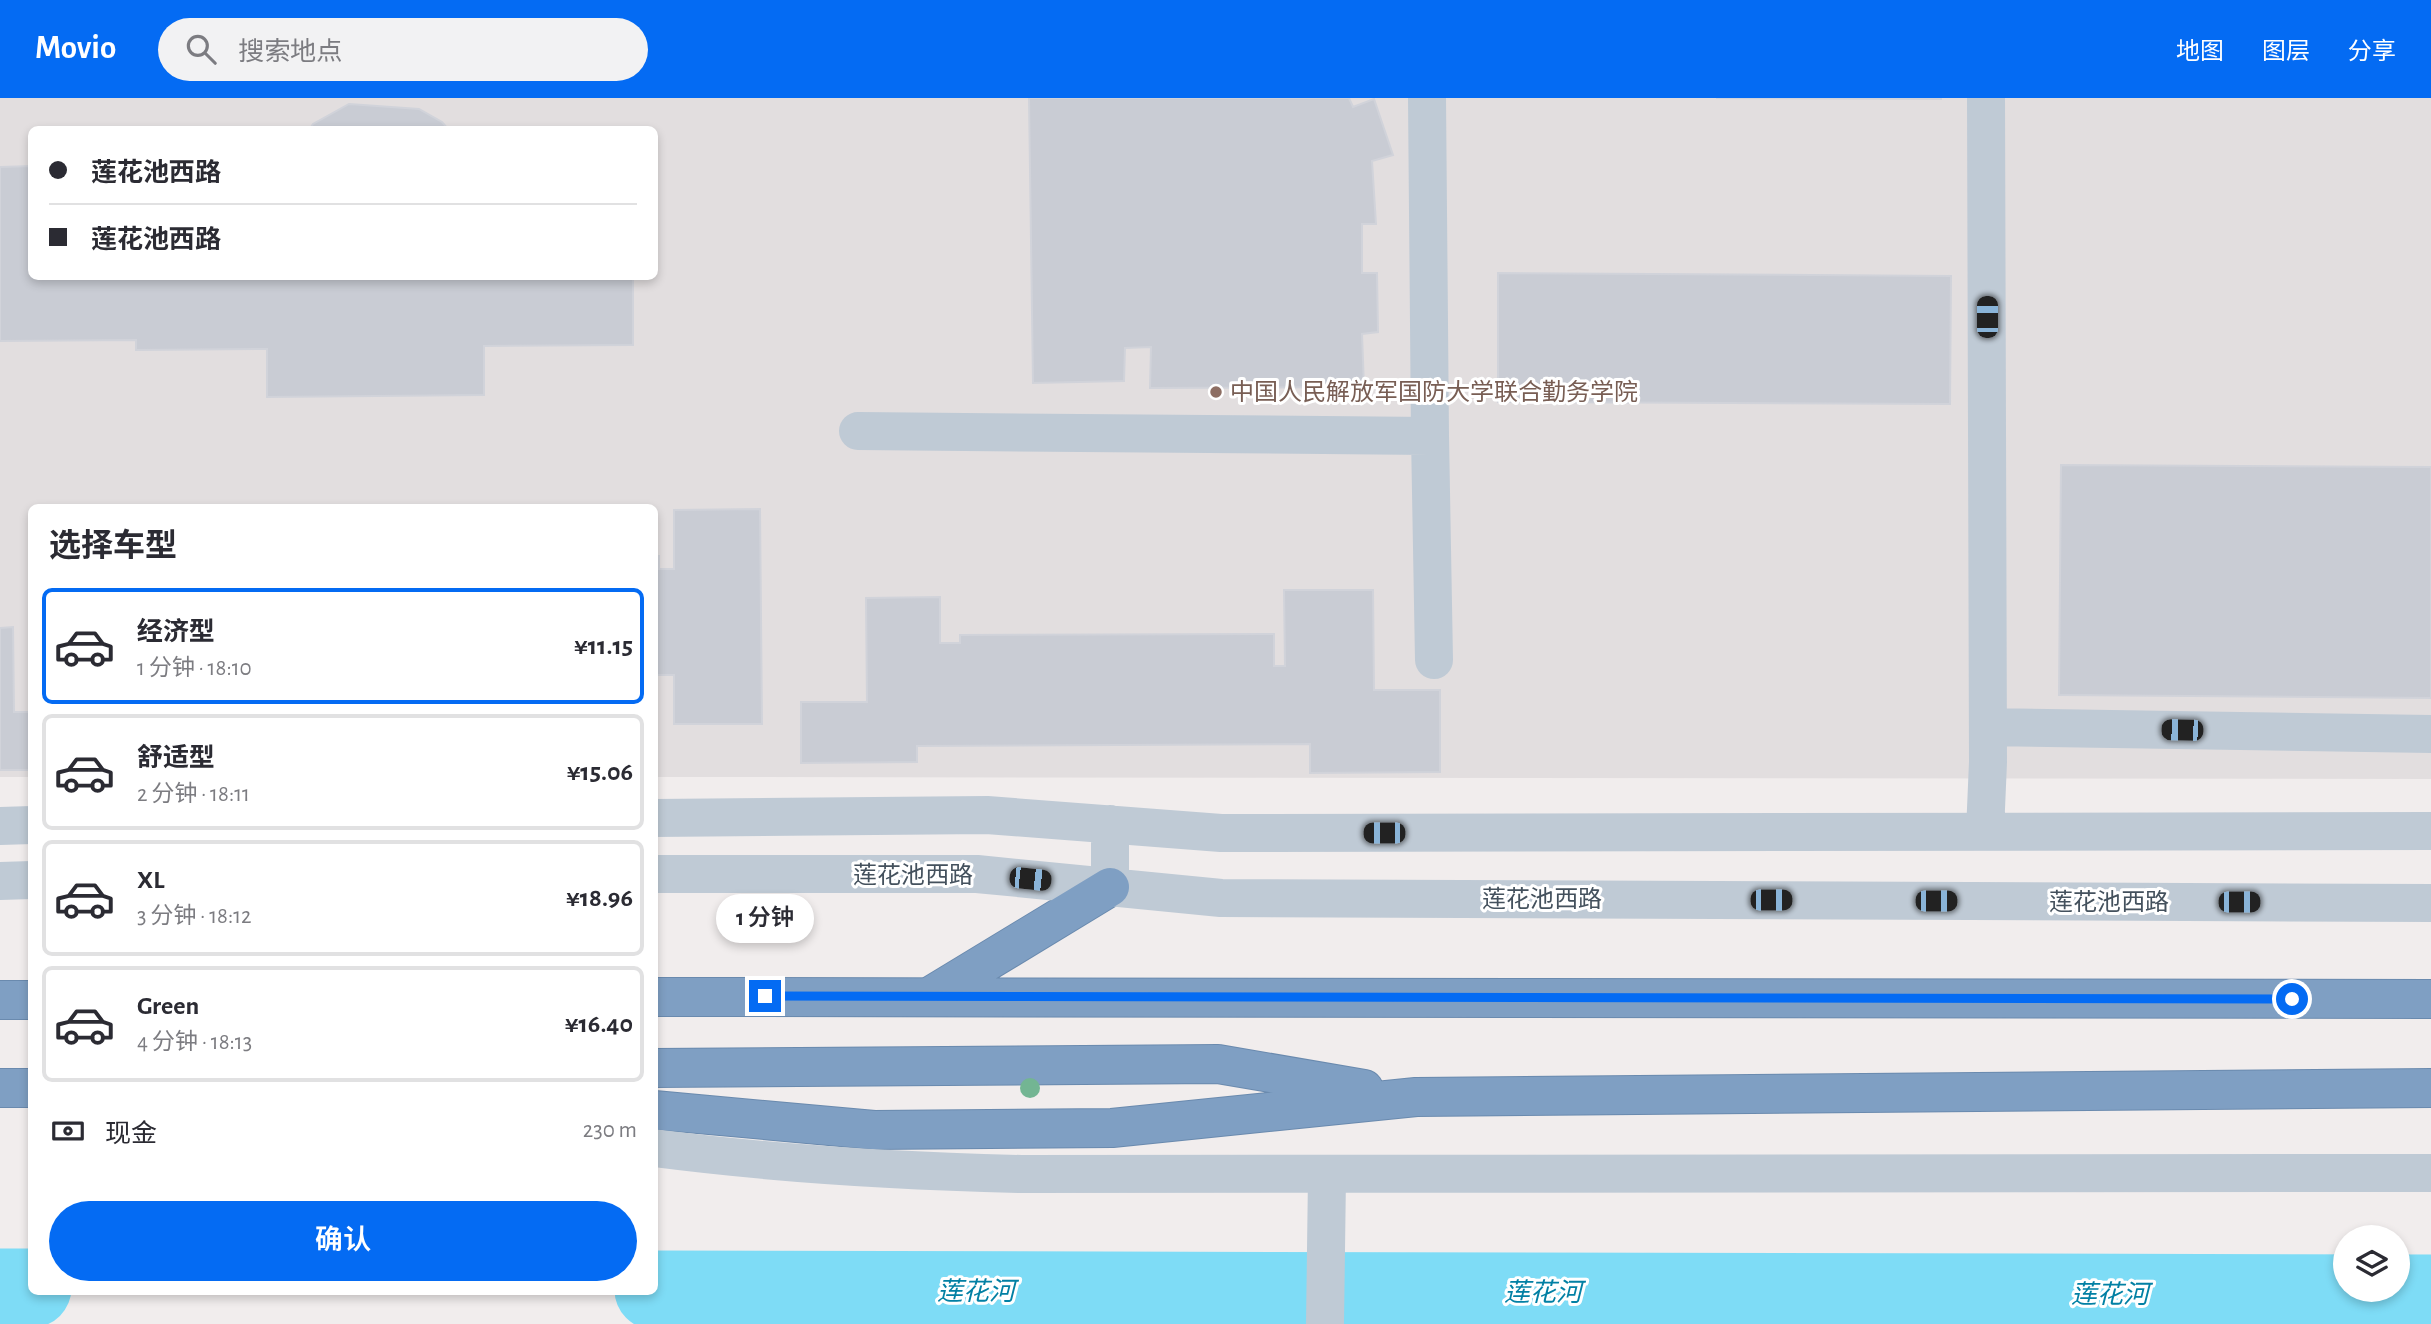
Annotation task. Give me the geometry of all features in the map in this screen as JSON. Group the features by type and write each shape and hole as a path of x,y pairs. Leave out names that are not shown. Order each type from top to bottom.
{"highway":[{"path":"931,996 1110,887"},
{"path":"658,997 2431,999"},
{"path":"0,1000 28,1000"},
{"path":"658,1068 1218,1065 1416,1097"},
{"path":"0,1088 28,1088"},
{"path":"658,1110 874,1130 1112,1128 1416,1097 2431,1088"}],"street":[{"path":"1427,98 1434,660"},
{"path":"1985,832 1988,727 1986,98"},
{"path":"858,431 1430,436"},
{"path":"1988,727 2431,734"},
{"path":"658,818 987,815 1221,833 2431,831"},
{"path":"1110,824 1110,887"},
{"path":"0,827 28,825"},
{"name":"莲花池西路","path":"658,874 977,874 1221,898 2431,903"},
{"path":"0,881 28,880"},
{"path":"658,1149 749,1161 874,1171 1021,1174 1327,1176 2431,1173"},
{"path":"1325,1324 1327,1176"}],"shaded area":[{"name":"中国人民解放军国防大学联合勤务学院","path":"0,98 2431,98 2431,779 658,777 658,504 28,504 28,777 0,777"}],"building":[{"path":"1029,98 1349,98 1353,107 1374,99 1393,155 1372,161 1376,224 1362,224 1362,273 1377,273 1378,332 1362,334 1364,387 1150,388 1151,347 1125,348 1124,381 1033,383"},
{"path":"1716,98 1941,98 1941,99"},
{"path":"349,104 419,109 446,126 312,126"},
{"path":"28,166 28,280 633,280 633,345 484,346 484,395 267,397 267,349 136,350 136,340 0,341 0,167"},
{"path":"1498,273 1951,276 1950,404 1498,402"},
{"path":"2061,465 2431,467 2431,698 2059,695"},
{"path":"760,509 762,724 674,724 674,675 658,675 658,556 659,569 674,569 674,510"},
{"path":"1284,590 1373,590 1374,690 1440,690 1440,772 1310,773 1310,744 917,746 917,762 801,763 801,702 867,702 866,598 940,597 940,643 960,643 960,635 1274,634 1274,666 1285,666"},
{"path":"13,627 14,712 28,712 28,770 0,770 0,628"}],"waterway":[{"name":"莲花河","path":"0,1288 28,1288"},
{"name":"莲花河","path":"658,1290 2431,1294"}],"place":[{"name":"中国人民解放军国防大学联合勤务学院","path":"1216,392"}],"route":[{"path":"765,996 2292,999"}]}
